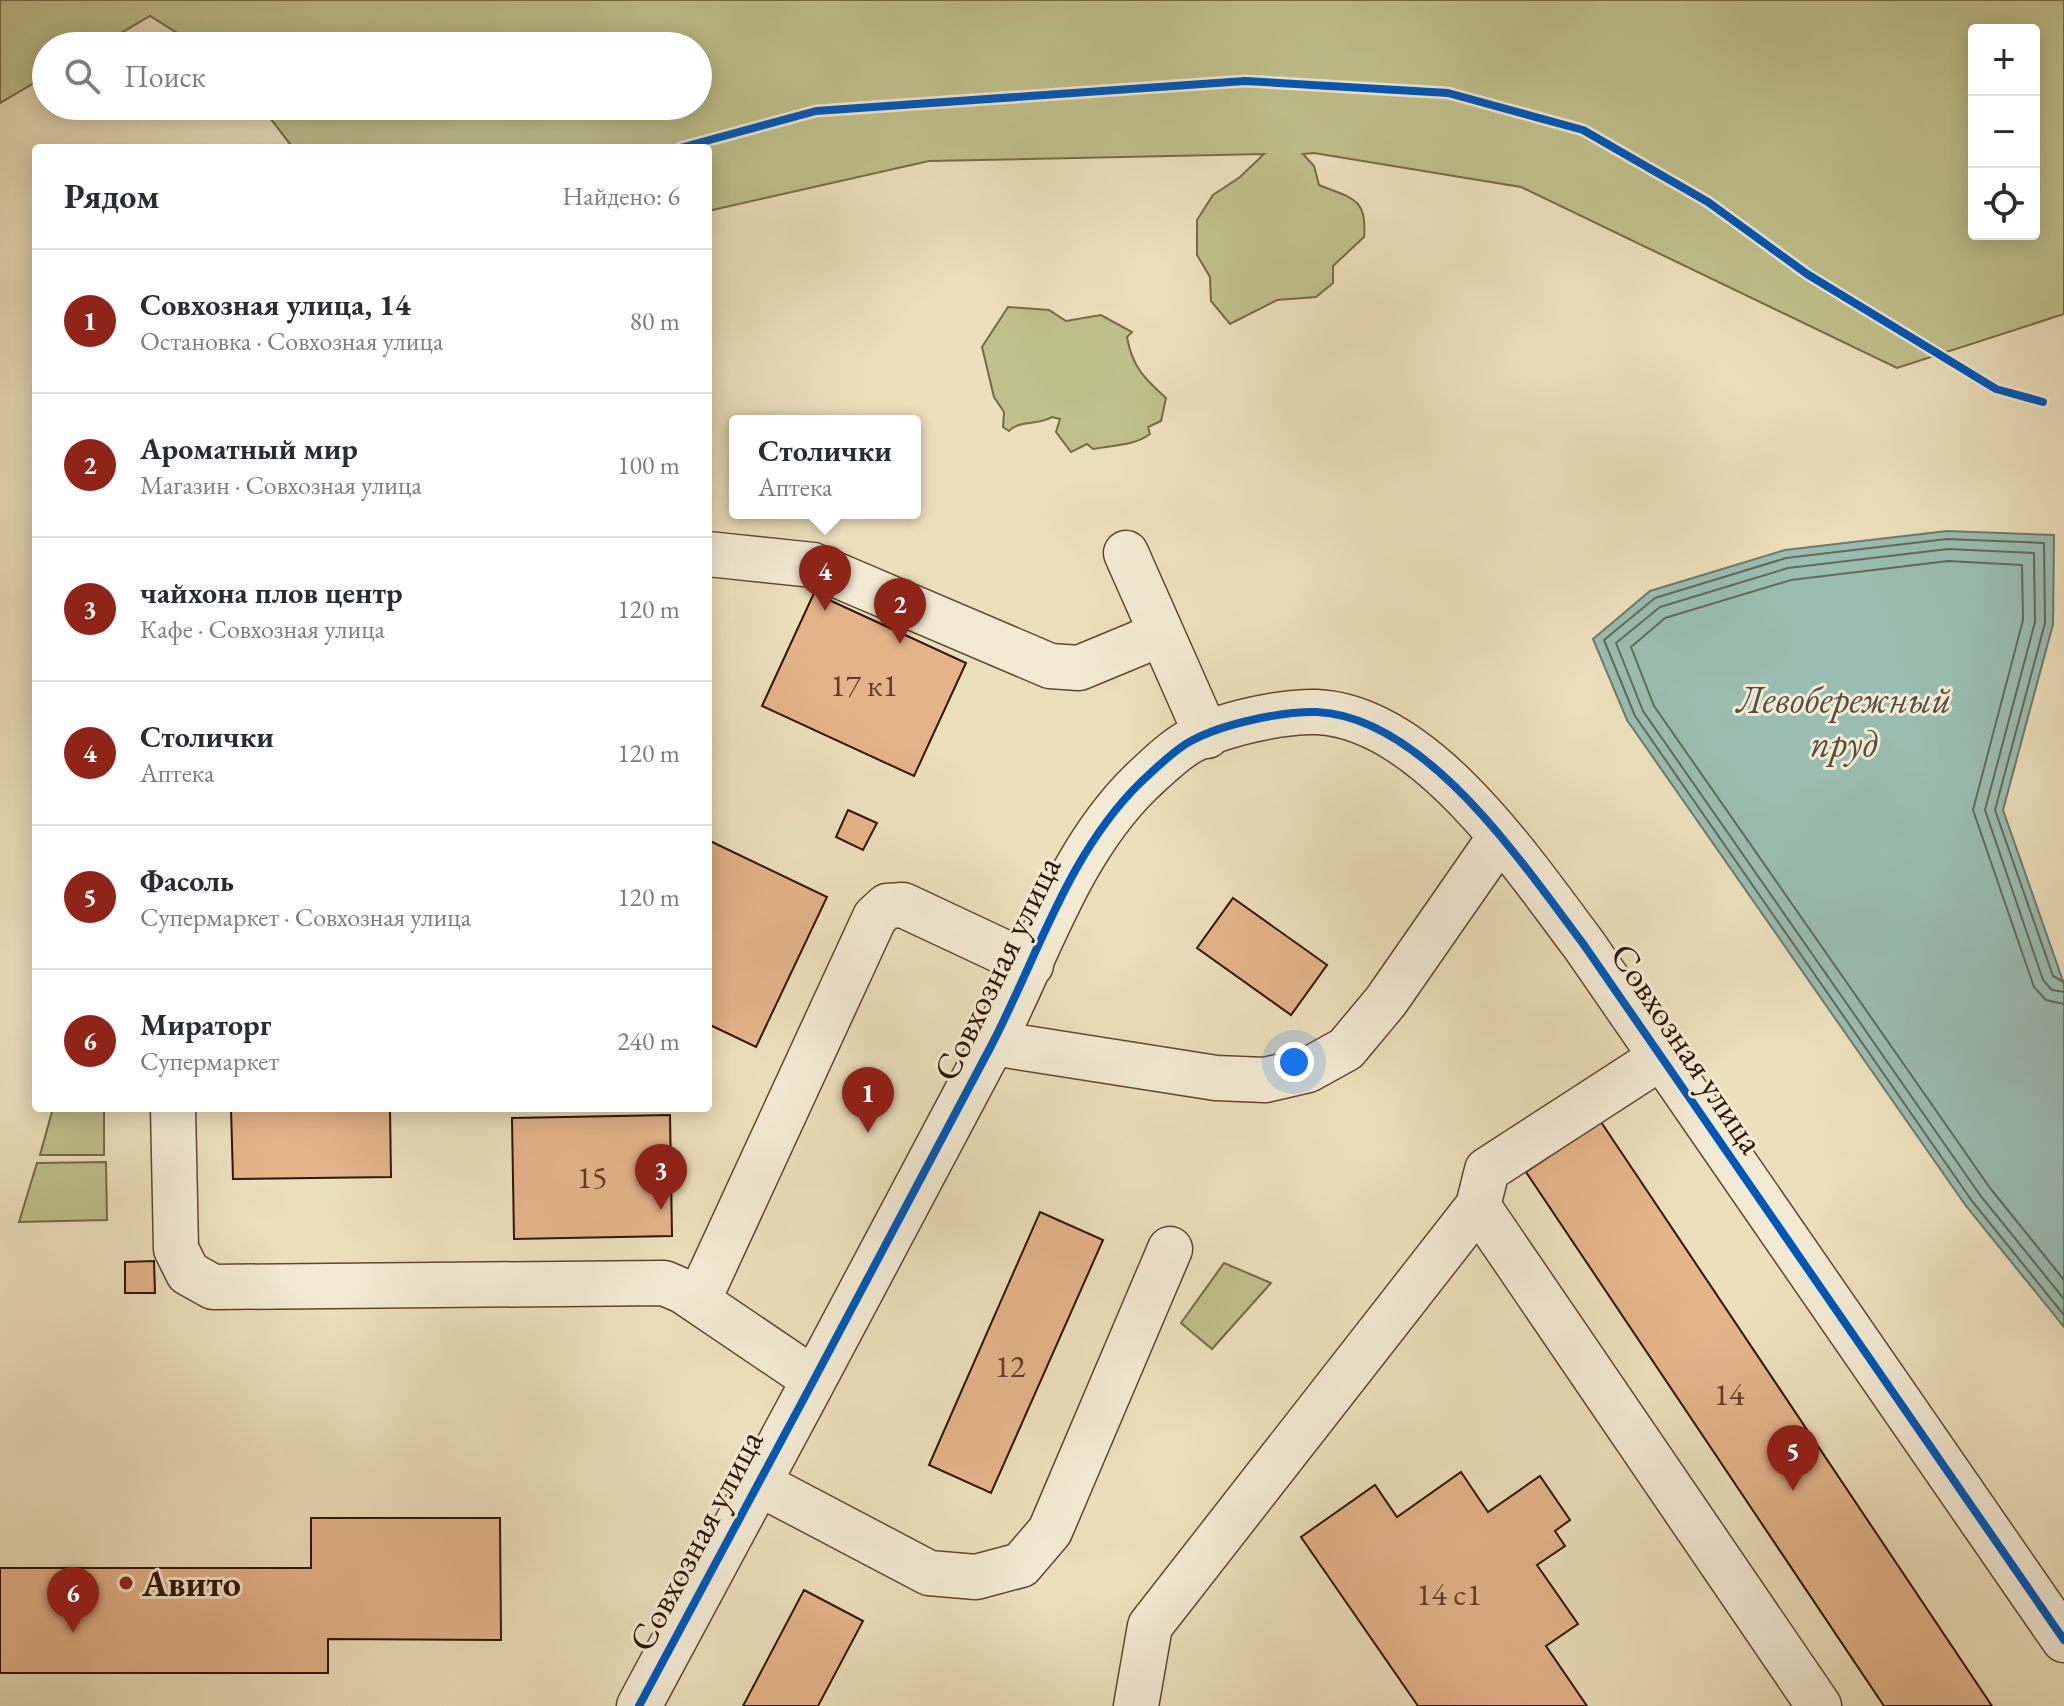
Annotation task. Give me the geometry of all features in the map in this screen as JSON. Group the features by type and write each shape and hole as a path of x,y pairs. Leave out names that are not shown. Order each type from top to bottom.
{"street":[{"path":"1126,553 1207,736"},
{"path":"712,554 813,565 1050,666 1079,668 1161,634"},
{"name":"Совхозная улица","path":"639,1706 993,1043 1087,846 1140,783 1190,741 1245,722 1318,712 1366,725 1404,744 1447,777 1500,837 1584,945 2064,1640"},
{"name":"Совхозная улица","path":"993,1043 1216,1078 1265,1080 1308,1070 1346,1049 1366,1025 1500,837"},
{"path":"698,1301 875,917 887,906 903,905 1031,965"},
{"path":"1136,1706 1150,1626 1478,1206 1487,1170 1660,1058"},
{"path":"173,1112 176,1249 188,1273 213,1287 645,1280 664,1283 698,1301 813,1379"},
{"path":"1478,1206 1819,1706"},
{"path":"758,1483 929,1573 976,1577 1021,1565 1050,1531 1170,1249"}],"green space":[{"path":"0,0 2064,0 2064,314 1897,368 1521,187 1314,153 1303,154 1314,166 1319,185 1354,200 1363,213 1364,237 1333,266 1333,283 1316,297 1277,300 1230,324 1211,301 1210,277 1197,255 1197,220 1213,195 1240,177 1264,154 929,161 712,210 712,144 290,144 272,120 712,120 712,32 176,32 150,16 123,32 32,32 32,84 0,103"},
{"path":"1008,307 1049,310 1066,321 1101,315 1132,332 1127,337 1136,364 1166,398 1161,421 1148,427 1150,434 1137,441 1093,449 1087,444 1071,452 1056,432 1060,419 1052,417 1019,425 1009,431 1003,427 1004,412 994,397 982,347"},
{"path":"52,1112 104,1112 104,1155 40,1155"},
{"path":"106,1162 107,1220 19,1222 37,1163"},
{"path":"1224,1263 1271,1283 1212,1349 1181,1323"}],"water":[{"name":"Левобережный пруд","path":"1947,531 2054,535 2053,624 2003,810 2064,984 2064,1327 1966,1206 1627,720 1593,639 1650,591 1785,550"}],"building":[{"path":"814,593 966,663 914,776 762,706"},
{"path":"848,810 877,823 863,850 836,837"},
{"path":"712,842 827,897 756,1047 712,1026"},
{"path":"1233,898 1327,965 1291,1015 1197,948"},
{"path":"231,1112 390,1112 391,1177 233,1179"},
{"path":"670,1115 672,1236 514,1239 512,1118"},
{"path":"1601,1122 1992,1706 1884,1706 1526,1172"},
{"path":"1040,1212 1103,1240 991,1493 929,1465"},
{"path":"154,1261 155,1293 125,1293 125,1262"},
{"path":"1461,1472 1488,1512 1540,1476 1570,1520 1555,1531 1565,1546 1537,1565 1578,1624 1546,1646 1587,1706 1418,1706 1301,1537 1375,1485 1397,1517"},
{"path":"311,1518 500,1518 501,1640 328,1639 328,1673 0,1673 0,1568 311,1568"},
{"path":"804,1590 863,1621 818,1706 743,1706"}],"cycle path":[{"path":"695,144 816,111 1245,81 1448,93 1583,130 1708,202 1807,274 1996,389 2043,402"},
{"path":"639,1706 990,1048 1055,909 1093,841 1115,810 1141,782 1185,745 1235,724 1303,712 1357,720 1396,739 1434,767 1502,838 1584,945 2064,1640"}],"place":[{"name":"Столички","path":"825,611"},
{"name":"Ароматный мир","path":"900,644"},
{"name":"Совхозная улица, 14","path":"868,1133"},
{"name":"чайхона плов центр","path":"661,1210"},
{"name":"Фасоль","path":"1793,1491"},
{"name":"Авито","path":"126,1583"},
{"name":"Мираторг","path":"73,1633"}]}
